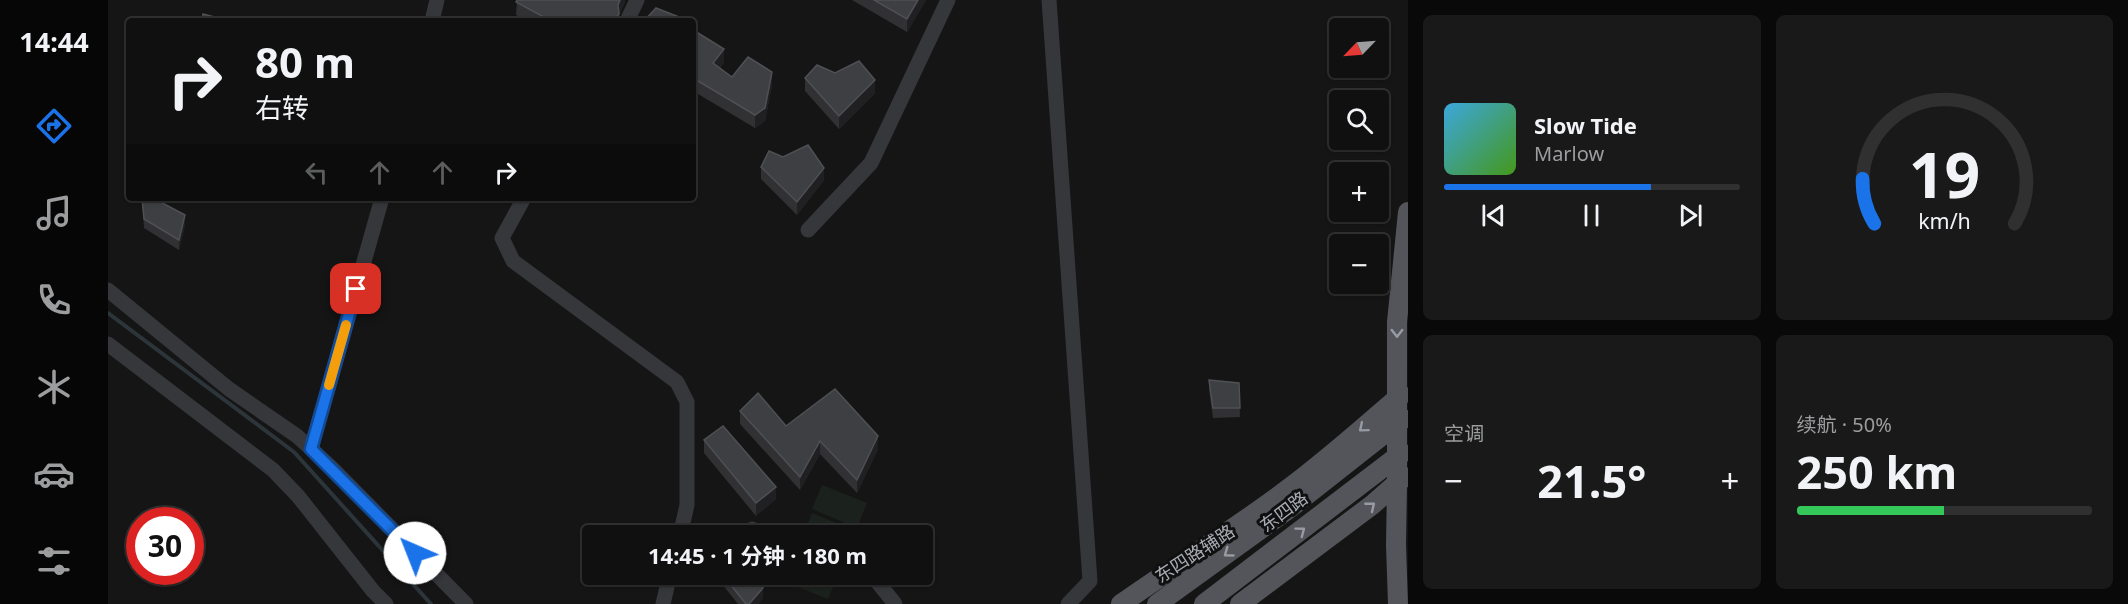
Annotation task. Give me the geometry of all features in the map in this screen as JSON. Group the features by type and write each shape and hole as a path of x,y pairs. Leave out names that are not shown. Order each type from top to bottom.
{"main road":[{"path":"1398,604 1396,545 1403,465 1397,322 1408,212"},
{"name":"东四路辅路","path":"1121,604 1279,496 1402,407"},
{"name":"东四路","path":"1157,604 1290,508 1402,407"},
{"path":"1240,604 1364,512 1403,465"},
{"name":"东四路","path":"1204,604 1403,465"}],"street":[{"path":"433,18 438,0"},
{"path":"628,18 637,0"},
{"path":"808,230 871,163 948,0"},
{"path":"1049,0 1090,581 1068,604"},
{"path":"311,449 381,201"},
{"path":"522,201 502,238 513,261 677,382 687,402 687,505 682,525"},
{"path":"108,290 229,388 297,436 466,604"},
{"path":"108,344 273,470 298,496 373,591 386,604"},
{"path":"663,604 667,585"},
{"path":"880,585 895,604"}],"shaded area":[{"path":"822,485 867,503 858,525 850,525 812,509"},
{"path":"812,513 841,525 807,525"},
{"path":"793,585 834,585 828,599"}],"building":[{"path":"517,0 620,0 619,14 616,18 545,18 516,2"},
{"path":"874,0 918,0 907,19"},
{"path":"656,8 679,17 678,18 647,18"},
{"path":"203,14 218,18 202,18"},
{"path":"698,33 724,49 713,63 732,77 748,57 772,72 765,108 755,115 696,80 696,37"},
{"path":"859,61 875,80 839,116 805,78 817,65 835,73"},
{"path":"808,145 824,168 797,202 761,167 769,151 783,157"},
{"path":"142,201 159,201 185,215 179,240 144,219"},
{"path":"1209,380 1239,383 1240,408 1213,408"},
{"path":"835,389 878,436 857,480 820,441 800,477 740,411 758,393 786,426"},
{"path":"723,426 776,487 756,503 704,440"},
{"path":"731,585 760,585 763,588 749,604 746,604"}],"waterway":[{"path":"108,313 294,452 431,604"}],"slow traffic":[{"path":"329,385 346,325"}],"route":[{"path":"356,289 311,449 415,553"}]}
